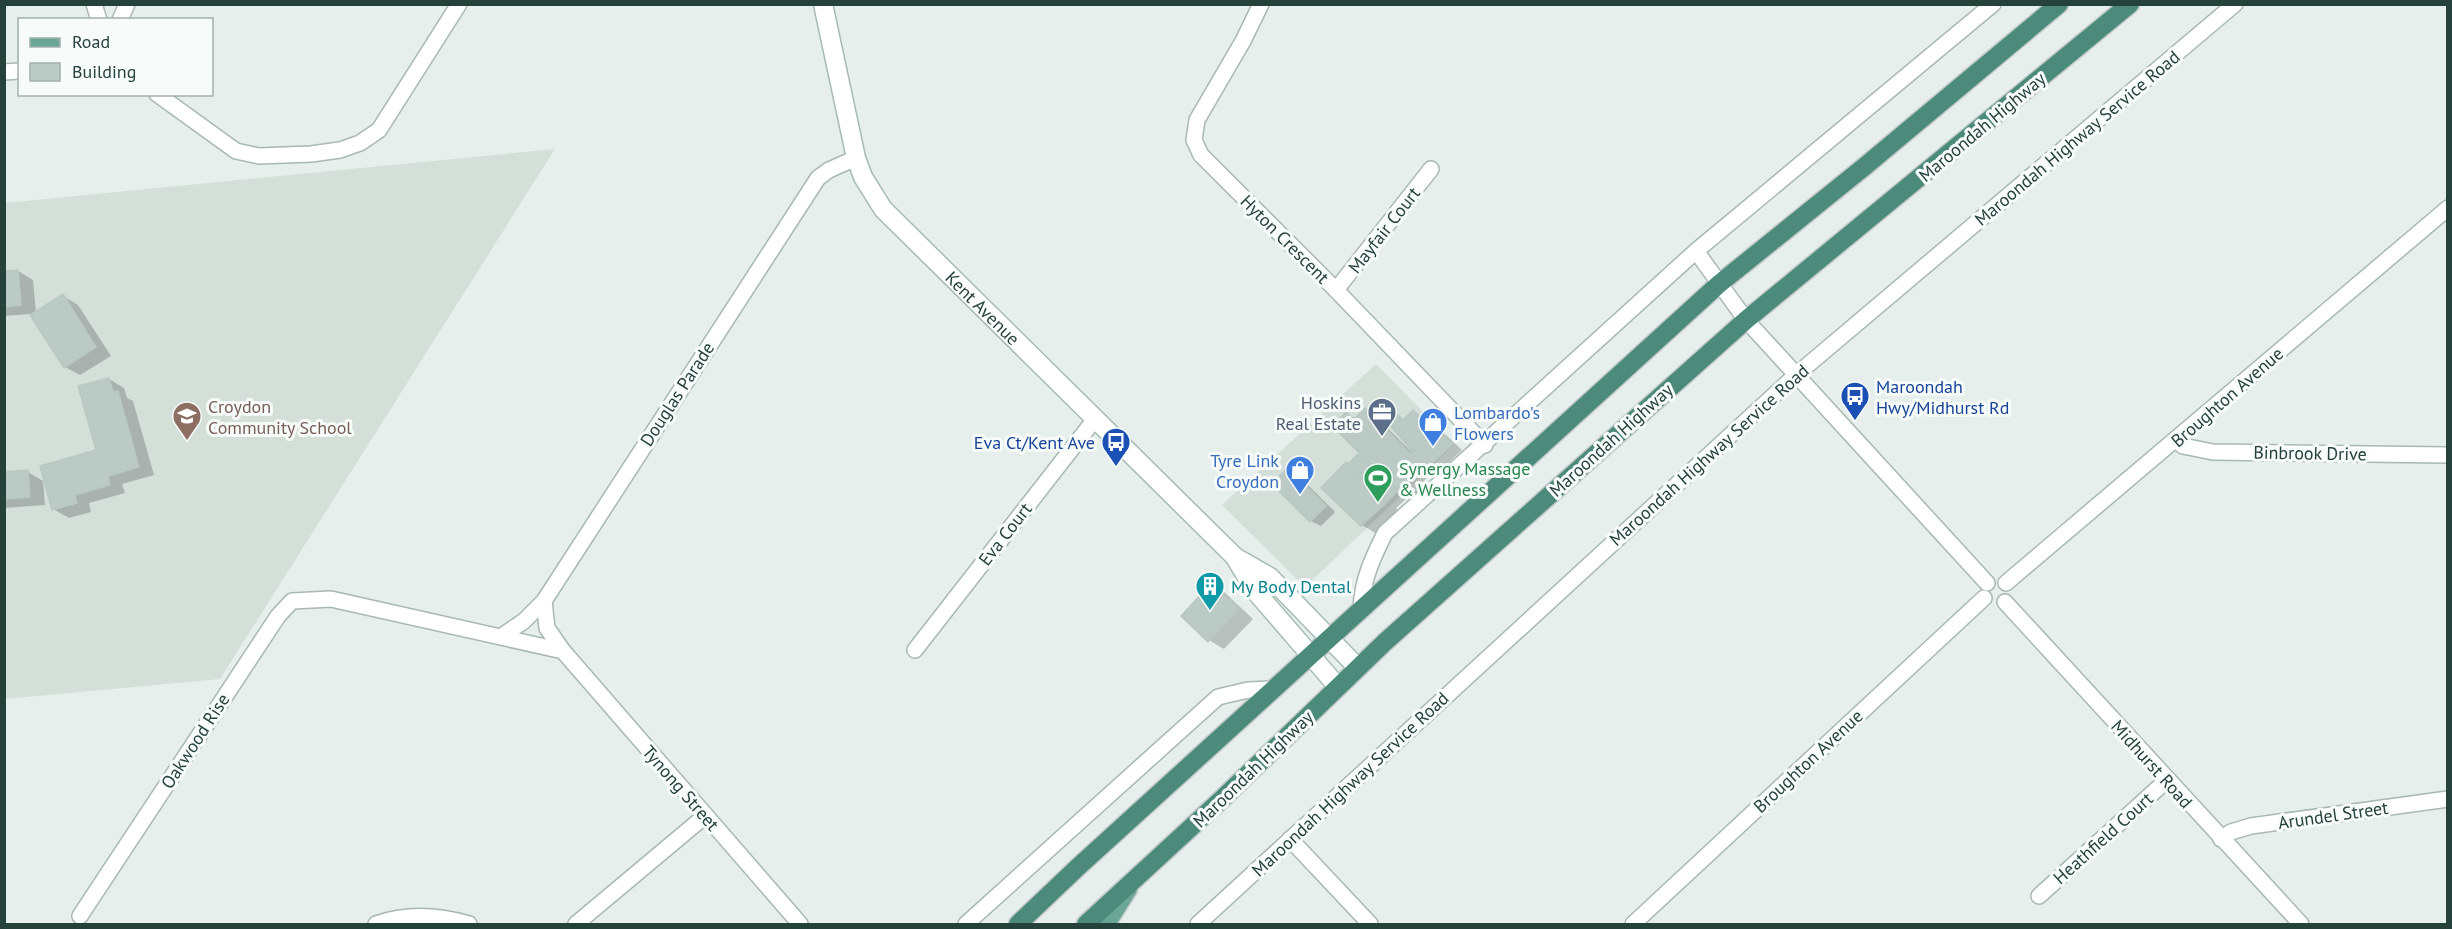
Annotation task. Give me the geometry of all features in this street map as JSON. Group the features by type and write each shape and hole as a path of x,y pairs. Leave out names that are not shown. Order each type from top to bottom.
{"highway":[{"path":"1018,924 1719,284 1873,160 2059,4"},
{"name":"Maroondah Highway","path":"1086,924 1358,668 1746,320 2130,4"}],"main road":[{"name":"Kent Avenue","path":"823,4 856,158 867,183 884,209 1235,557 1256,592 1338,687"},
{"name":"Kent Avenue","path":"1235,557 1270,577 1358,668"},
{"path":"1106,924 1132,882"}],"street":[{"path":"121,18 127,4"},
{"path":"160,96 236,151 259,156 311,154 340,150 360,143 379,130 459,4"},
{"name":"Hyton Crescent","path":"1261,4 1243,41 1197,120 1194,140 1201,155 1336,290 1485,445"},
{"path":"1361,609 1362,587 1372,557 1385,533 1485,445 1696,251 1993,4"},
{"name":"Maroondah Highway Service Road","path":"1198,924 1796,375 2235,4"},
{"name":"Douglas Parade","path":"502,636 524,621 543,601 818,178 829,170 856,158"},
{"name":"Mayfair Court","path":"1336,290 1431,170"},
{"name":"Broughton Avenue","path":"2006,583 2448,208"},
{"path":"1696,251 1746,320 1987,582"},
{"name":"Eva Court","path":"915,650 1095,419"},
{"name":"Binbrook Drive","path":"2176,440 2183,446 2213,452 2448,455"},
{"path":"1994,579 2006,583 2009,595 2005,602 1994,605 1984,598 1983,590 1987,582 1994,579"},
{"name":"Broughton Avenue","path":"1633,924 1984,598"},
{"name":"Oakwood Rise","path":"80,916 278,616 292,602 331,599 502,636"},
{"name":"Tynong Street","path":"543,601 547,628 564,651 800,924"},
{"name":"Midhurst Road","path":"2005,602 2301,924"},
{"path":"502,636 564,651"},
{"path":"966,924 1218,697 1248,690 1275,689"},
{"name":"Heathfield Court","path":"2039,896 2167,780"},
{"name":"Arundel Street","path":"2221,839 2231,832 2251,826 2448,799"},
{"path":"576,924 705,816"},
{"path":"1290,838 1370,924"},
{"path":"376,924 417,916 448,918 469,924"}],"shaded area":[{"name":"Croydon Community School","path":"555,149 220,679 5,699 5,203"},
{"path":"1376,364 1455,444 1305,587 1222,505"}],"building":[{"path":"18,270 21,305 4,307 4,271"},
{"path":"63,294 96,347 64,368 30,315"},
{"path":"109,378 113,392 118,391 139,467 108,476 110,485 75,495 77,503 52,510 40,466 96,450 78,386"},
{"name":"Hoskins Real Estate","path":"1365,408 1423,466 1412,477 1354,419"},
{"path":"1413,410 1434,432 1413,452 1388,423 1397,414 1403,420"},
{"path":"1346,412 1412,477 1398,491 1332,426"},
{"name":"Lombardo's Flowers","path":"1437,428 1453,444 1426,469 1411,454"},
{"path":"1358,454 1398,491 1386,503 1348,464"},
{"path":"1346,462 1386,503 1361,526 1321,488"},
{"path":"1288,467 1326,506 1310,522 1272,484"},
{"path":"28,470 30,497 4,499 4,472"},
{"name":"My Body Dental","path":"1209,581 1239,609 1208,642 1181,616 1204,591 1201,589"}],"place":[{"name":"Maroondah Hwy/Midhurst Rd","path":"1855,422"},
{"name":"Hoskins Real Estate","path":"1382,438"},
{"name":"Croydon Community School","path":"187,442"},
{"name":"Lombardo's Flowers","path":"1433,448"},
{"name":"Eva Ct/Kent Ave","path":"1116,468"},
{"name":"Tyre Link Croydon","path":"1300,496"},
{"name":"Synergy Massage & Wellness","path":"1378,504"},
{"name":"My Body Dental","path":"1210,612"}]}
